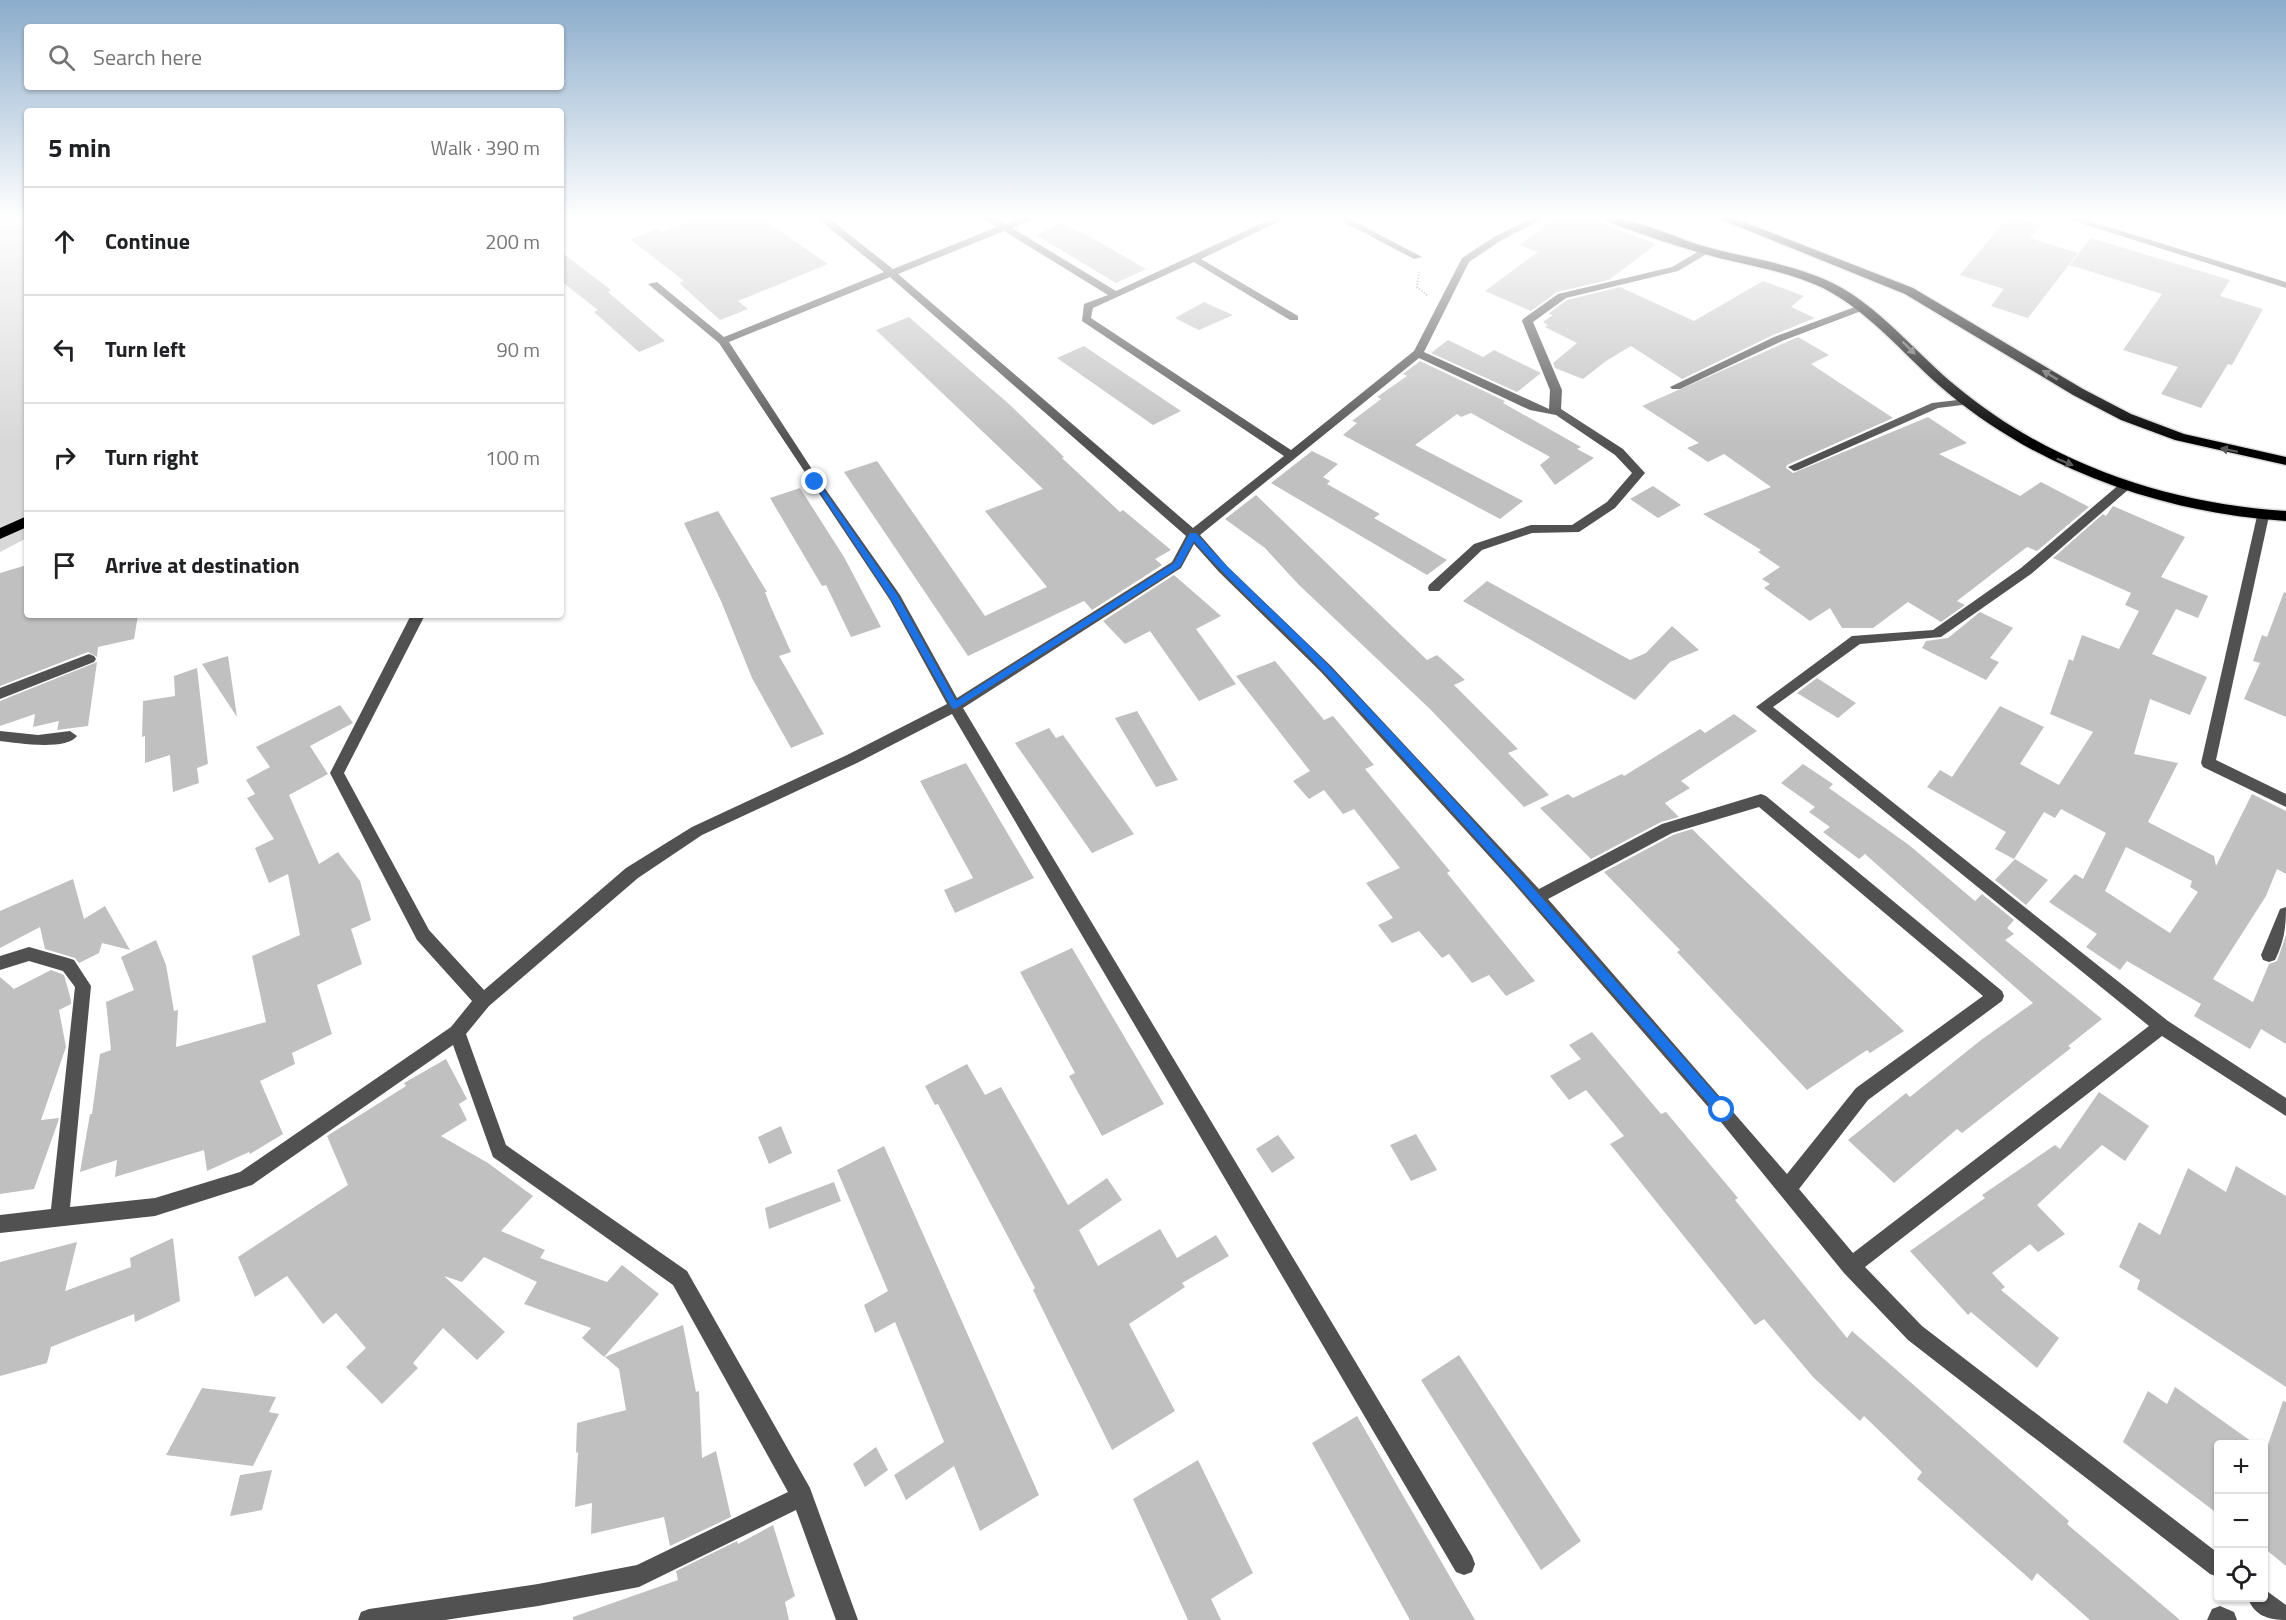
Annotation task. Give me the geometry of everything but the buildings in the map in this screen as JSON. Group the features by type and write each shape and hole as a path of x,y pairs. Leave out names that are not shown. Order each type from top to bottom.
{"highway":[{"path":"1840,293 1903,342 1966,402 2057,458 2125,486 2177,500 2263,516 2286,516"},
{"path":"1912,293 2078,392 2126,417 2180,437 2286,461"},
{"path":"0,534 24,522"}],"street":[{"path":"664,293 723,340 815,482 895,598 955,706 1464,1564"},
{"path":"723,340 839,293"},
{"path":"914,293 1193,535 1222,569 1326,669 1536,898 1722,1110 1851,1266 1915,1333 2214,1563"},
{"path":"1112,293 1116,295"},
{"path":"1121,293 1088,306 1086,319 1291,455"},
{"path":"1251,293 1294,318"},
{"path":"0,1224 155,1207 245,1179 457,1032 483,1001 632,873 697,831 852,759 955,706 1177,565 1193,535 1418,353 1449,293"},
{"path":"1434,588 1478,548 1531,530 1575,529 1611,505 1639,473 1619,452 1555,410 1556,390 1527,321 1562,296 1576,293"},
{"path":"1676,387 1778,339 1860,308"},
{"path":"1418,353 1534,408 1552,413"},
{"path":"1794,467 1936,405 1966,402"},
{"path":"2125,486 2026,571 1936,634 1857,639 1763,707 2162,1026 2286,1108"},
{"path":"2263,516 2208,763 2286,801"},
{"path":"416,618 337,773 423,935 483,1001"},
{"path":"0,694 89,659"},
{"path":"0,736 38,740 70,736"},
{"path":"1536,898 1667,828 1761,800 1996,996 1862,1094 1787,1189"},
{"path":"2269,955 2286,914"},
{"path":"0,963 29,954 68,965 83,986 59,1218"},
{"path":"1851,1266 2162,1026"},
{"path":"457,1032 500,1151 680,1278 802,1496 847,1620"},
{"path":"369,1620 538,1595 639,1576 802,1496"},
{"path":"2264,1602 2286,1618"},
{"path":"2218,1620 2220,1617 2226,1620"}],"path":[{"path":"1424,293 1442,307"}],"shaded area":[{"path":"0,293 24,293 24,540 0,552"}],"route":[{"path":"815,482 895,598 955,706 1177,565 1193,535 1222,569 1326,669 1515,873 1722,1110"}]}
